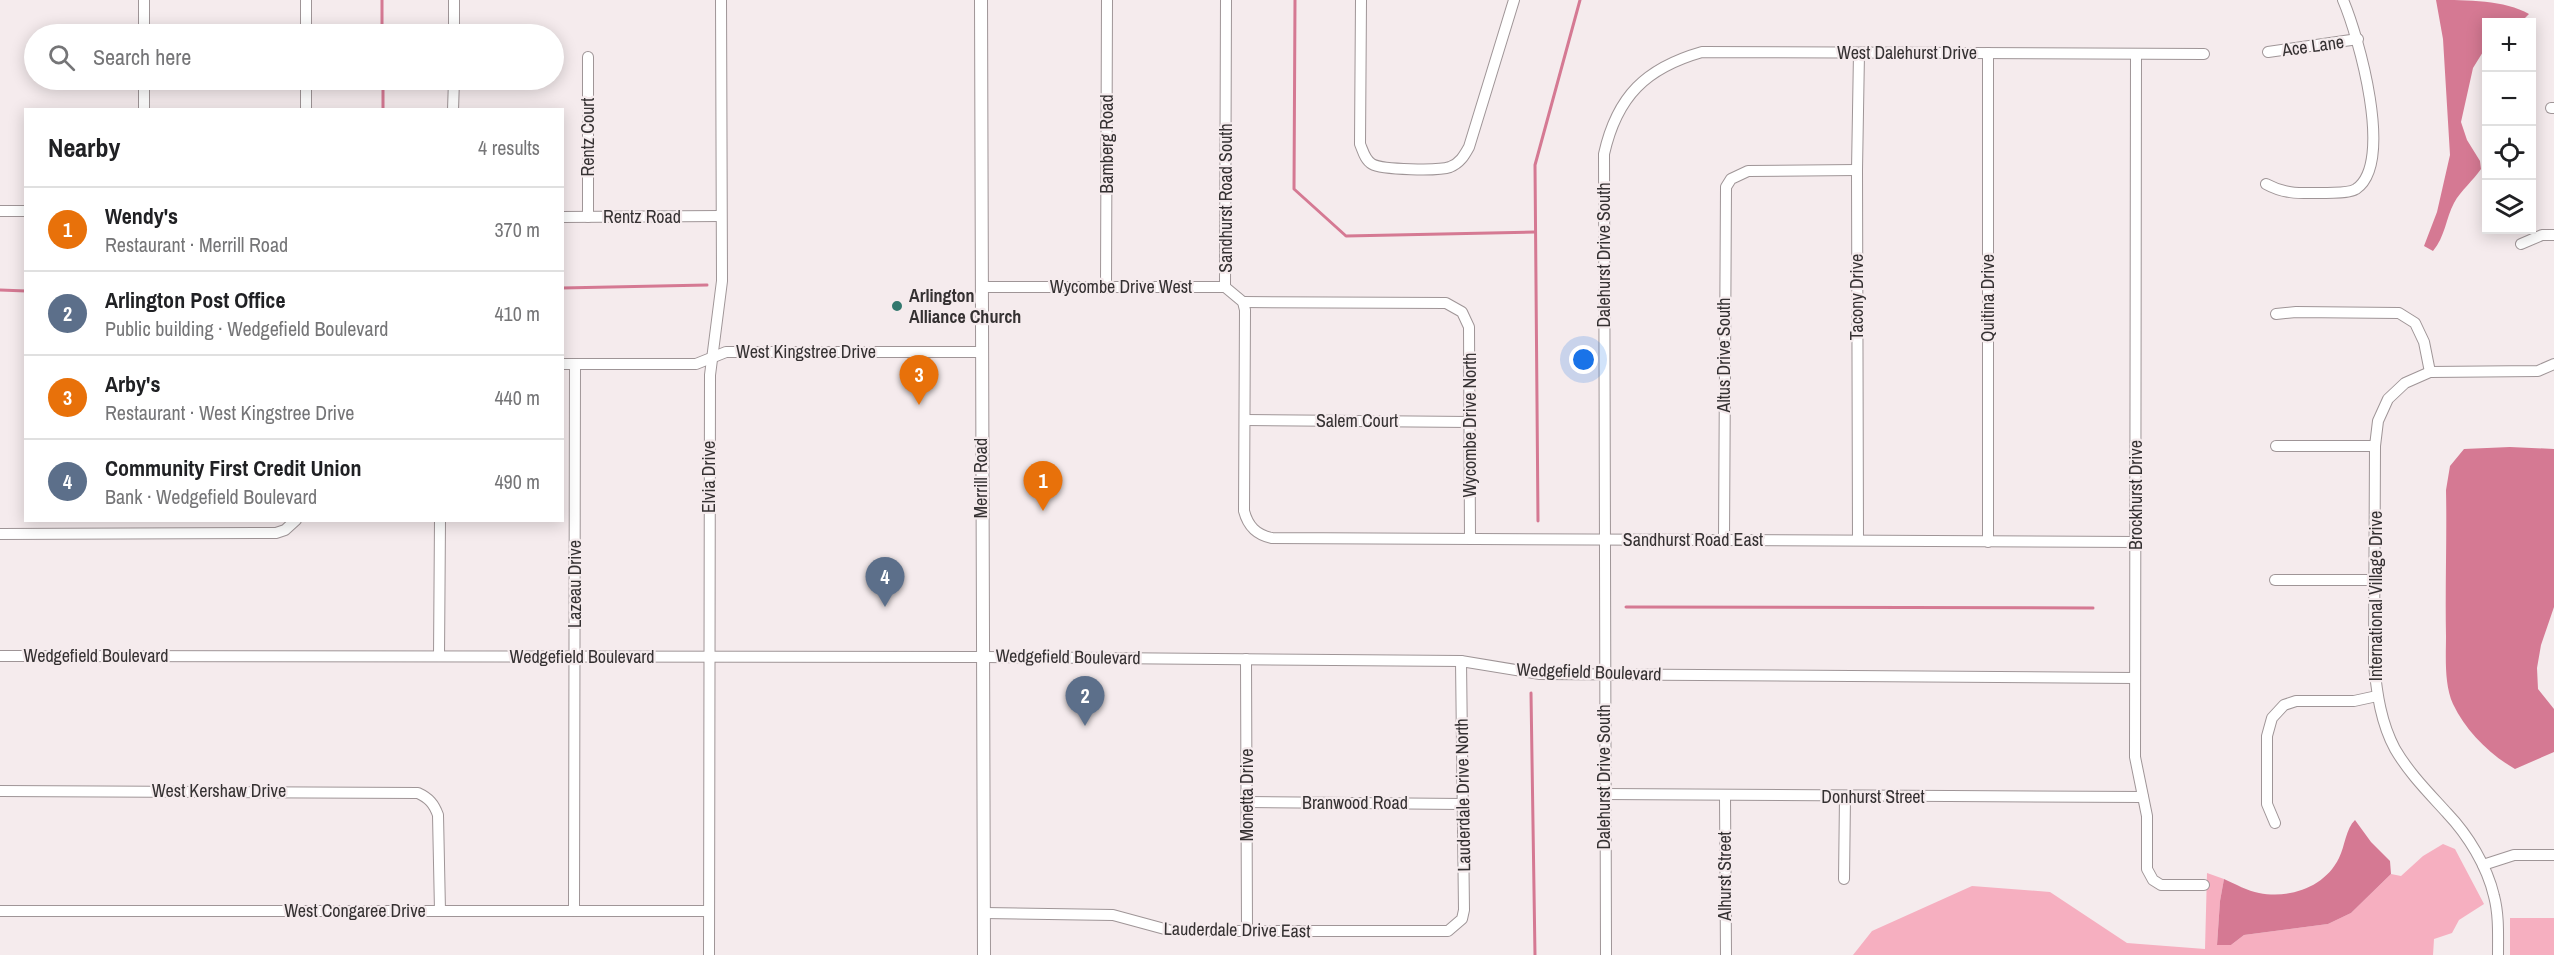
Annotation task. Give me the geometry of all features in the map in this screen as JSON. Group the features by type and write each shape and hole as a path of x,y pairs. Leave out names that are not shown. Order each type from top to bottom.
{"main road":[{"name":"Merrill Road","path":"981,0 984,955"}],"street":[{"path":"144,0 144,24"},
{"path":"306,0 306,24"},
{"path":"454,0 454,24"},
{"name":"Elvia Drive","path":"709,955 710,375 722,281 721,0"},
{"name":"Bamberg Road","path":"1107,0 1107,288"},
{"name":"Sandhurst Road South","path":"1226,0 1225,287 1243,302"},
{"path":"1361,0 1360,144 1365,157 1371,164 1381,167 1444,169 1462,160 1469,147 1514,0"},
{"path":"2266,184 2282,192 2344,192 2355,190 2364,180 2371,165 2372,109 2358,39 2343,0"},
{"name":"Ace Lane","path":"2268,52 2358,39"},
{"name":"West Dalehurst Drive","path":"1626,100 1639,84 1657,69 1677,59 1702,52 2204,54"},
{"name":"Tacony Drive","path":"1858,540 1859,53"},
{"name":"Quitina Drive","path":"1988,53 1988,542"},
{"name":"Brockhurst Drive","path":"2136,54 2135,757 2147,816 2147,869 2152,880 2161,885 2204,885"},
{"name":"Rentz Court","path":"588,57 588,217"},
{"path":"144,90 144,108"},
{"path":"306,90 306,108"},
{"path":"453,108 454,90"},
{"name":"Dalehurst Drive South","path":"1606,955 1604,154 1616,115 1626,100"},
{"name":"Altus Drive South","path":"1724,539 1724,194 1726,187 1736,175 1748,171 1857,170"},
{"path":"0,211 24,211"},
{"name":"Rentz Road","path":"564,217 721,216"},
{"path":"2521,244 2542,235 2554,235"},
{"name":"Wycombe Drive West","path":"981,287 1225,287"},
{"path":"1243,302 1245,310 1245,420"},
{"name":"Wycombe Drive North","path":"1243,302 1446,303 1462,312 1469,327 1470,539"},
{"path":"2276,314 2296,312 2399,313 2415,322 2424,342 2430,372 2538,371 2554,364"},
{"name":"West Kingstree Drive","path":"564,364 696,364 726,352 981,352"},
{"name":"Lazeau Drive","path":"574,911 575,364"},
{"name":"International Village Drive","path":"2430,372 2405,383 2388,399 2378,421 2375,446 2374,580 2374,665 2377,696 2395,749 2418,782 2449,815 2483,866 2494,895 2498,919 2498,955"},
{"name":"Sandhurst Road East","path":"1245,420 1244,510 1253,529 1261,536 1272,538 2136,542"},
{"name":"Salem Court","path":"1245,420 1470,422"},
{"path":"2276,446 2375,446"},
{"path":"145,522 145,533"},
{"path":"0,534 276,533 285,530 295,522"},
{"path":"439,656 440,522"},
{"path":"2275,580 2374,580"},
{"name":"Wedgefield Boulevard","path":"0,656 982,657 1461,661 1519,672 2135,678"},
{"name":"Monetta Drive","path":"1246,659 1247,931"},
{"name":"Lauderdale Drive North","path":"1456,926 1462,919 1464,910 1461,661"},
{"path":"2275,824 2267,804 2267,736 2272,718 2284,705 2296,701 2354,701 2377,696"},
{"name":"West Kershaw Drive","path":"0,790 418,794 426,797 434,805 438,815 440,911"},
{"name":"Donhurst Street","path":"1604,794 2143,797"},
{"name":"Alhurst Street","path":"1725,796 1726,955"},
{"path":"1844,879 1845,796"},
{"name":"Branwood Road","path":"1247,802 1463,804"},
{"path":"2483,866 2514,855 2554,855"},
{"name":"West Congaree Drive","path":"0,911 709,910"},
{"name":"Lauderdale Drive East","path":"984,913 1113,915 1172,931 1438,933 1456,926"}],"shaded area":[{"path":"2436,0 2497,3 2529,14 2525,18 2482,18 2482,53 2473,68 2461,122 2467,140 2480,161 2481,169 2454,203 2440,240 2433,251 2424,246 2437,212 2450,155 2443,39"},
{"path":"2510,447 2554,449 2554,607 2541,645 2537,668 2538,689 2554,709 2554,752 2515,769 2479,741 2458,714 2448,688 2446,661 2446,490 2450,466 2464,449"},
{"path":"2355,820 2371,842 2390,861 2391,874 2351,913 2328,924 2244,935 2231,945 2217,945 2224,879 2259,893 2283,894 2305,889 2325,877 2333,868"},
{"path":"2443,844 2455,849 2484,904 2459,920 2452,933 2434,939 2433,955 1853,955 1872,931 1972,886 2050,892 2127,943 2205,949 2207,873 2224,879 2217,945 2231,945 2244,935 2328,924 2351,913 2391,874 2401,876 2423,856"},
{"path":"2510,918 2554,918 2554,955 2510,955"}],"waterway":[{"path":"382,0 382,24"},
{"path":"1295,0 1294,189 1346,236 1535,232"},
{"path":"1538,521 1535,165 1580,0"},
{"path":"383,90 383,108"},
{"path":"564,288 707,285"},
{"path":"0,290 24,291"},
{"path":"1626,607 2093,608"},
{"path":"1531,693 1535,955"}],"place":[{"name":"Arlington Alliance Church","path":"897,306"},
{"name":"Arby's","path":"919,405"},
{"name":"Wendy's","path":"1043,511"},
{"name":"Community First Credit Union","path":"885,607"},
{"name":"Arlington Post Office","path":"1085,726"}]}
